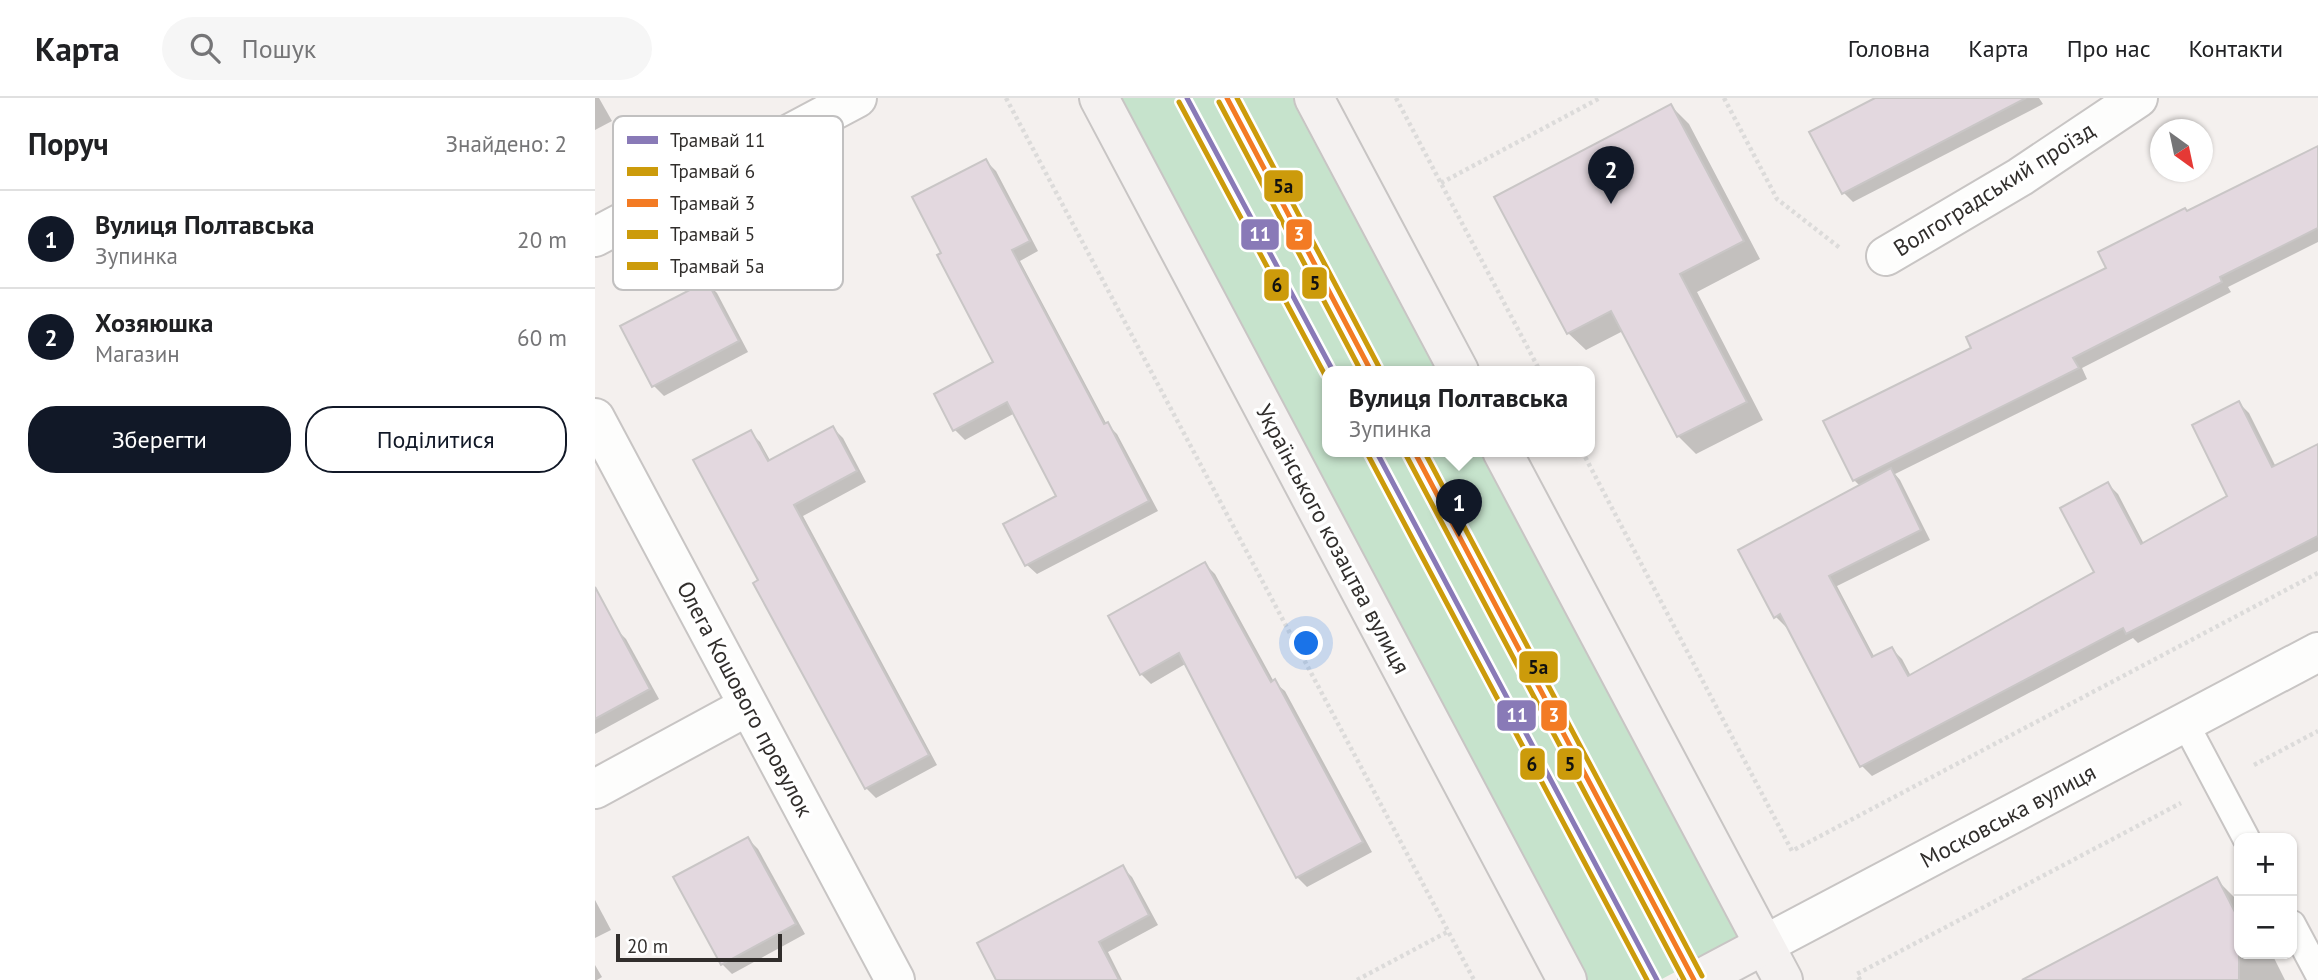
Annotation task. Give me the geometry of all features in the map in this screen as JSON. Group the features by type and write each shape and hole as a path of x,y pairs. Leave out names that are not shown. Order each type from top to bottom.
{"street":[{"path":"823,116 857,98"},
{"name":"Українського козацтва вулиця","path":"1099,98 1567,980"},
{"path":"1314,98 1456,366"},
{"name":"Волгоградський проїзд","path":"1886,256 2019,177 2138,98"},
{"path":"595,237 613,227"},
{"name":"Олега Кошового провулок","path":"595,418 895,980"},
{"path":"1505,457 1783,980"},
{"name":"Московська вулиця","path":"1698,980 2318,652"},
{"path":"595,789 748,706"}],"lane":[{"path":"2185,723 2243,833"},
{"path":"2297,934 2318,974"}],"path":[{"path":"1006,98 1475,980"},
{"path":"1396,98 1537,366"},
{"path":"1441,183 1600,98"},
{"path":"1724,98 1777,199 1838,248 1886,256"},
{"path":"1585,457 1792,851 2318,573"},
{"path":"1860,980 1857,974 2318,731"},
{"path":"1357,980 1449,931"}],"green space":[{"path":"1120,98 1295,98 1437,366 1322,366 1322,457 1485,457 1741,937 1660,980 1588,980"}],"building":[{"path":"1875,98 2026,98 1842,194 1809,132"},
{"path":"1671,104 1744,241 1680,274 1747,402 1677,437 1611,311 1567,334 1494,197"},
{"path":"2318,146 2318,228 2220,277 2222,282 2073,358 2079,368 1853,481 1823,421 1971,348 1966,337 2106,268 2098,252"},
{"path":"986,159 1030,241 1012,250 1104,424 1108,422 1149,501 1025,566 1003,524 1056,496 1007,402 953,431 934,394 993,362 937,255 941,253 912,197"},
{"path":"690,290 712,290 739,341 652,387 620,326"},
{"path":"2239,401 2272,467 2318,444 2318,536 2126,634 2123,628 1860,767 1780,614 1774,618 1738,550 1891,468 1921,530 1829,576 1872,657 1892,647 1908,676 2094,572 2060,508 2108,482 2141,544 2227,496 2192,425"},
{"path":"833,426 857,471 794,505 929,755 865,789 753,583 758,580 693,460 751,430 768,461"},
{"path":"1205,562 1271,682 1275,679 1363,842 1296,878 1179,653 1140,675 1108,616"},
{"path":"595,587 650,689 595,719"},
{"path":"748,837 796,924 721,965 673,877"},
{"path":"1123,865 1149,915 1099,942 1119,980 996,980 977,943"},
{"path":"2217,877 2234,910 2234,959 2239,959 2239,980 2022,980"}],"tram line":[{"name":"11","path":"1187,98 1330,366"},
{"name":"3","path":"1227,98 1368,366"},
{"name":"5а","path":"1237,98 1378,366"},
{"name":"6","path":"1179,102 1322,369"},
{"name":"5","path":"1219,102 1358,366"},
{"name":"6","path":"1369,457 1647,980"},
{"name":"11","path":"1379,457 1657,980"},
{"name":"5","path":"1407,457 1684,980"},
{"name":"3","path":"1417,457 1694,980"},
{"name":"5а","path":"1427,457 1702,976"}],"place":[{"name":"Хозяюшка","path":"1611,204"},
{"name":"Вулиця Полтавська","path":"1459,537"}]}
